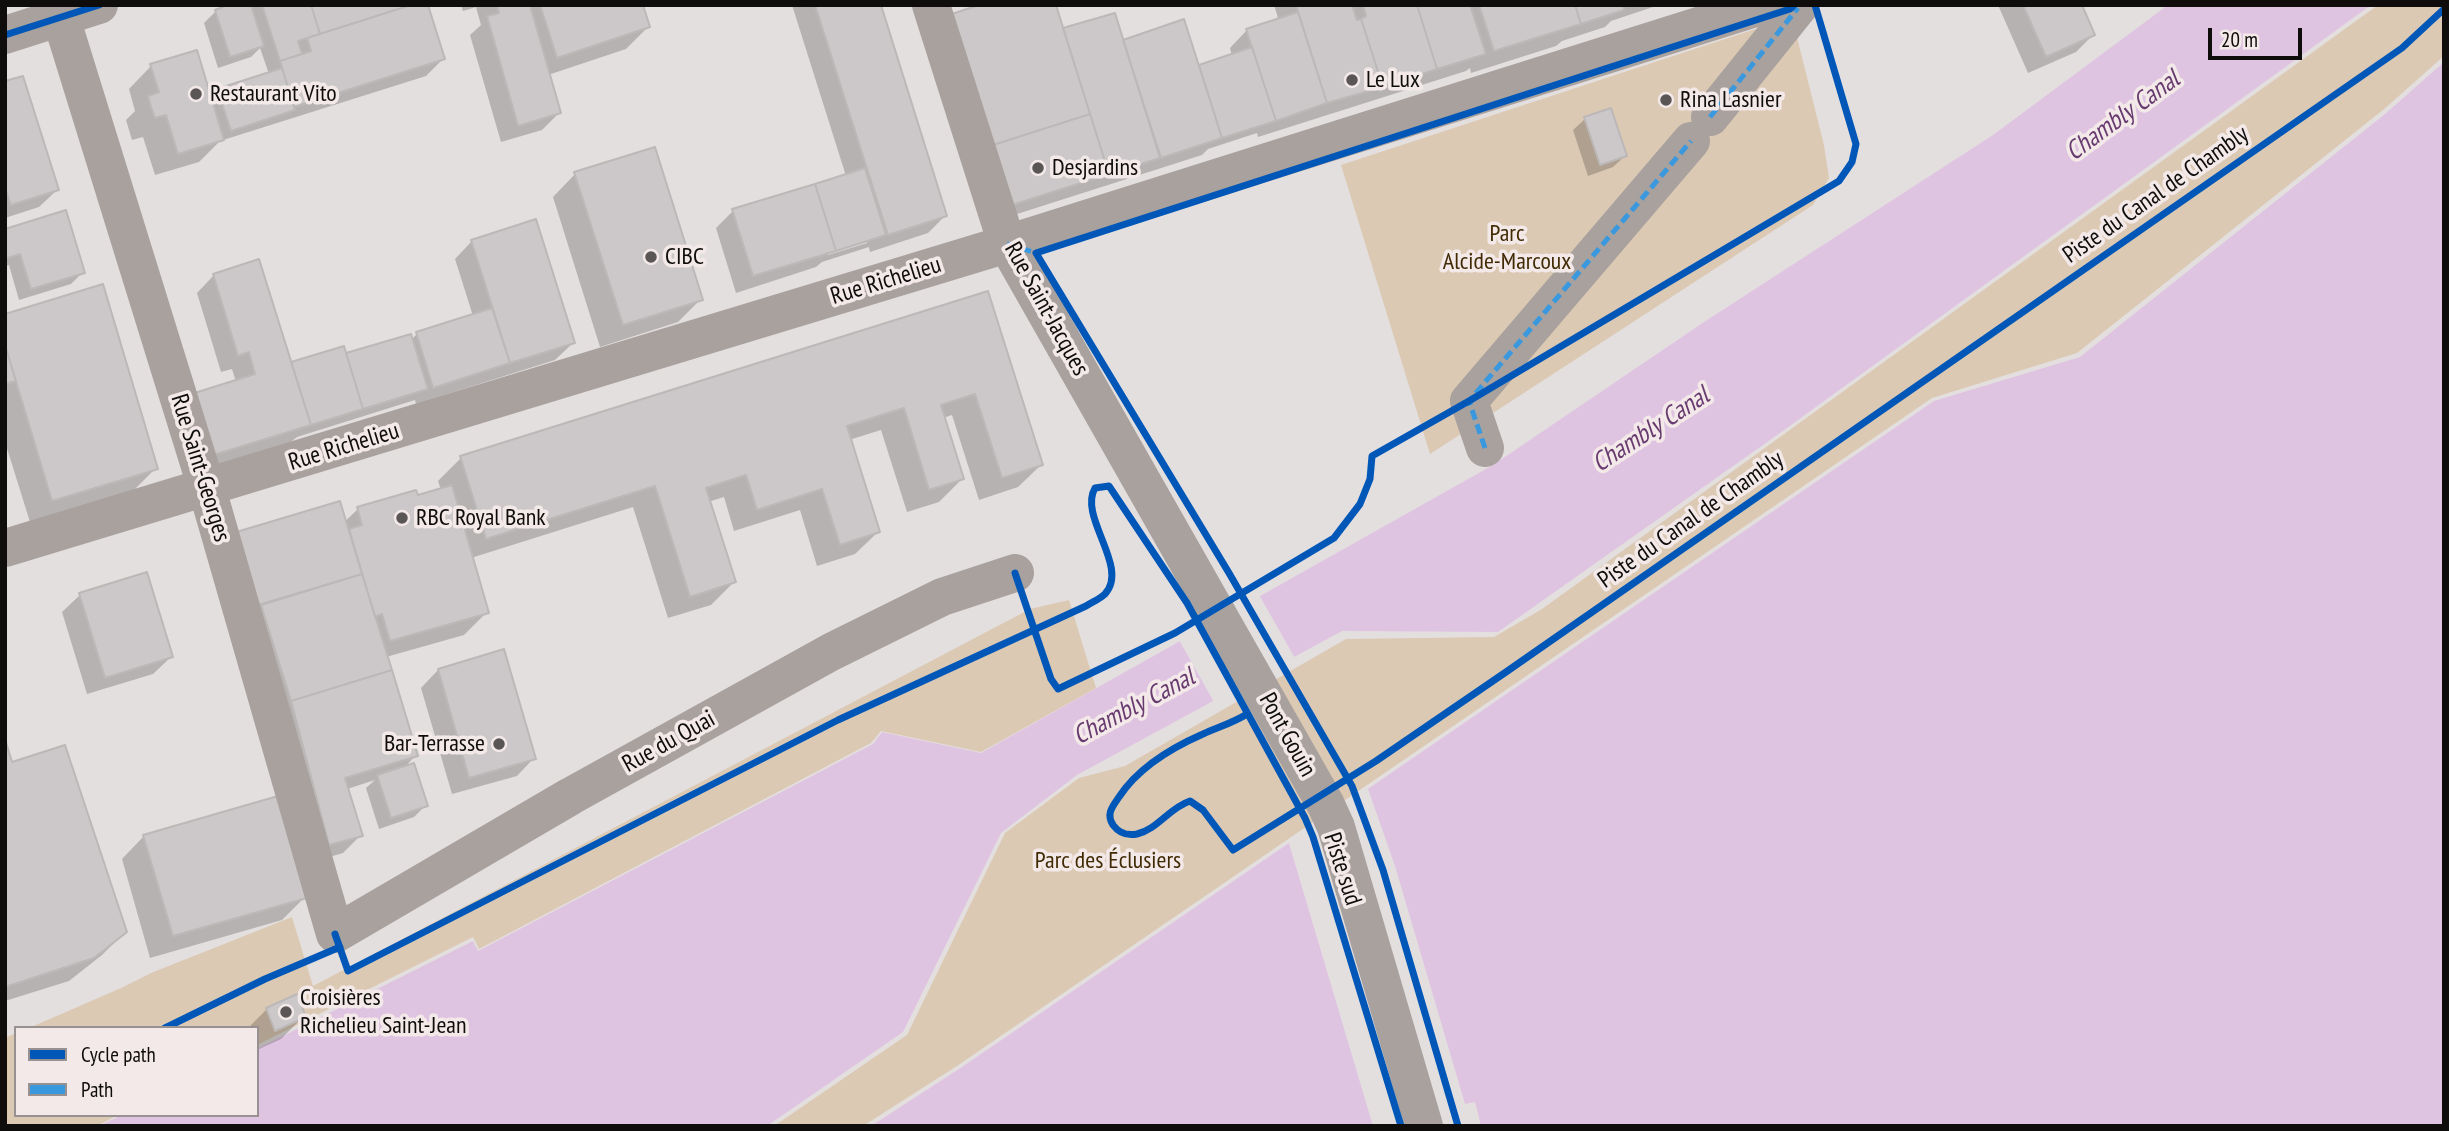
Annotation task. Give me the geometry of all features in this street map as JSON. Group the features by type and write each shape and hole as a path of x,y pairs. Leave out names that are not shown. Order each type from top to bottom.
{"street":[{"path":"5,35 59,11 99,5"},
{"name":"Rue Saint-Jacques","path":"931,5 1007,244 1207,592"},
{"name":"Rue Richelieu","path":"5,548 207,489 1007,244 1765,5"},
{"path":"1485,448 1469,401 1701,129 1800,5"},
{"name":"Rue Saint-Georges","path":"59,11 207,489 335,934"},
{"name":"Rue du Quai","path":"335,934 571,796 831,652 942,597 1015,573"},
{"name":"Pont Gouin","path":"1207,592 1326,804 1336,827 1424,1126"}],"green space":[{"name":"Parc des Éclusiers","path":"2378,5 2444,5 2444,56 2383,110 2077,353 1932,398 957,1066 863,1126 774,1126 907,1035 1005,833 1079,778 1125,766 1346,639 1494,637 1542,609"},
{"name":"Parc Alcide-Marcoux","path":"1792,17 1824,145 1829,178 1813,205 1430,454 1341,165"},
{"path":"1069,600 1096,688 981,752 881,731 871,743 479,949 473,937 259,1044 259,1026 34,1026 151,973 292,917 313,986 1030,609"},
{"path":"14,1034 14,1117 114,1117 97,1126 5,1126 5,1038"}],"water":[{"name":"Chambly Canal","path":"2168,5 2371,5 1780,433 1498,632 1342,631 1077,775 1001,833 903,1032 767,1126 99,1126 118,1117 259,1117 259,1048 473,941 478,951 873,744 882,732 981,753 1493,465 1704,322 1993,135"},
{"path":"2444,62 2444,1126 871,1126 962,1067 1934,401 2080,357 2385,114"}],"pier":[{"path":"1258,593 1296,660 1215,704 1178,638"},
{"path":"1367,786 1395,866 1465,1104 1475,1102 1481,1126 1373,1126 1288,840"}],"building":[{"path":"228,5 251,5 264,46 230,57 215,10"},
{"path":"262,5 311,5 320,34 298,41 302,54 280,61"},
{"path":"311,5 411,5 320,34"},
{"path":"411,5 428,5 445,59 294,107 280,61 311,51 307,38"},
{"path":"497,5 530,5 561,113 518,126 487,16 499,13"},
{"path":"540,5 643,5 650,27 557,58"},
{"path":"815,5 881,5 947,216 888,235"},
{"path":"979,5 1056,5 1090,114 990,146 949,15"},
{"path":"1296,5 1352,5 1357,20 1361,19 1383,87 1327,103"},
{"path":"1363,5 1417,5 1437,69 1383,87 1361,19 1366,16"},
{"path":"1417,5 1470,5 1486,54 1437,69"},
{"path":"1479,5 1575,5 1581,24 1494,51"},
{"path":"1575,5 1623,5 1624,10 1581,24"},
{"path":"2023,5 2082,5 2095,35 2046,57"},
{"path":"1298,12 1327,103 1276,121 1246,29"},
{"path":"1115,13 1160,158 1109,174 1063,28"},
{"path":"1184,19 1222,138 1161,158 1123,40"},
{"path":"1252,47 1276,121 1222,138 1199,65"},
{"path":"197,50 224,140 178,154 166,115 155,118 151,107 148,96 159,92 150,64"},
{"path":"282,68 295,110 231,131 217,89"},
{"path":"23,76 59,190 11,205 5,188 5,81"},
{"path":"1611,108 1627,156 1600,165 1584,117"},
{"path":"1090,114 1109,174 1009,206 990,146"},
{"path":"655,147 703,300 623,325 574,172"},
{"path":"865,168 886,235 836,251 815,184"},
{"path":"815,184 836,251 753,276 732,209"},
{"path":"66,210 85,273 31,289 20,254 5,259 5,229"},
{"path":"536,219 575,343 510,363 471,240"},
{"path":"259,259 311,425 207,457 188,395 255,374 249,352 238,356 213,274"},
{"path":"103,284 158,469 52,501 5,345 5,314"},
{"path":"988,291 1043,465 1002,478 975,394 941,405 964,479 929,490 904,408 847,426 880,532 840,545 822,489 757,510 746,475 706,488 736,582 690,597 655,486 486,539 460,456"},
{"path":"492,308 510,363 433,388 416,332"},
{"path":"411,334 428,389 363,409 346,353"},
{"path":"5,345 16,381 5,384"},
{"path":"344,346 363,409 311,425 291,362"},
{"path":"452,485 489,613 390,641 382,614 375,617 349,529 362,525 357,507 416,490 418,495"},
{"path":"340,501 362,574 255,606 233,533"},
{"path":"147,572 173,657 105,678 79,593"},
{"path":"362,574 392,670 291,701 261,605"},
{"path":"504,649 536,759 469,778 438,669"},
{"path":"392,670 418,756 345,778 363,836 329,845 291,701"},
{"path":"5,739 12,762 65,745 127,932 94,958 5,987"},
{"path":"414,763 428,806 391,818 377,775"},
{"path":"278,796 307,898 173,936 143,835"},
{"name":"Croisières Richelieu Saint-Jean","path":"297,994 306,1017 275,1031 266,1008"}],"marked path":[{"path":"1710,117 1798,8"},
{"path":"1485,448 1469,401 1691,141"},
{"path":"1007,244 1036,253"}],"cycle path":[{"path":"5,35 99,5"},
{"path":"1458,1126 1383,870 1352,786 1229,573 1036,253 1790,9 1794,5"},
{"path":"1015,573 1051,679 1058,689 1175,633 1334,538 1360,504 1370,479 1372,456 1839,181 1852,162 1856,144 1815,5"},
{"name":"Piste du Canal de Chambly","path":"1247,714 1179,746 1145,768 1112,807 1110,817 1113,825 1123,833 1137,834 1151,828 1176,808 1190,801 1203,810 1233,850 1376,761 1506,672 2402,48 2444,9"},
{"name":"Piste sud","path":"335,934 348,971 838,720 1086,606 1105,594 1111,583 1112,570 1097,527 1092,500 1095,488 1109,486 1187,603 1305,818 1401,1126"},
{"path":"169,1026 265,979 340,947"}],"place":[{"name":"Le Lux","path":"1352,80"},
{"name":"Restaurant Vito","path":"196,94"},
{"name":"Rina Lasnier","path":"1666,100"},
{"name":"Desjardins","path":"1038,168"},
{"name":"CIBC","path":"651,257"},
{"name":"RBC Royal Bank","path":"402,518"},
{"name":"Bar-Terrasse","path":"499,744"},
{"name":"Croisières Richelieu Saint-Jean","path":"286,1012"}]}
